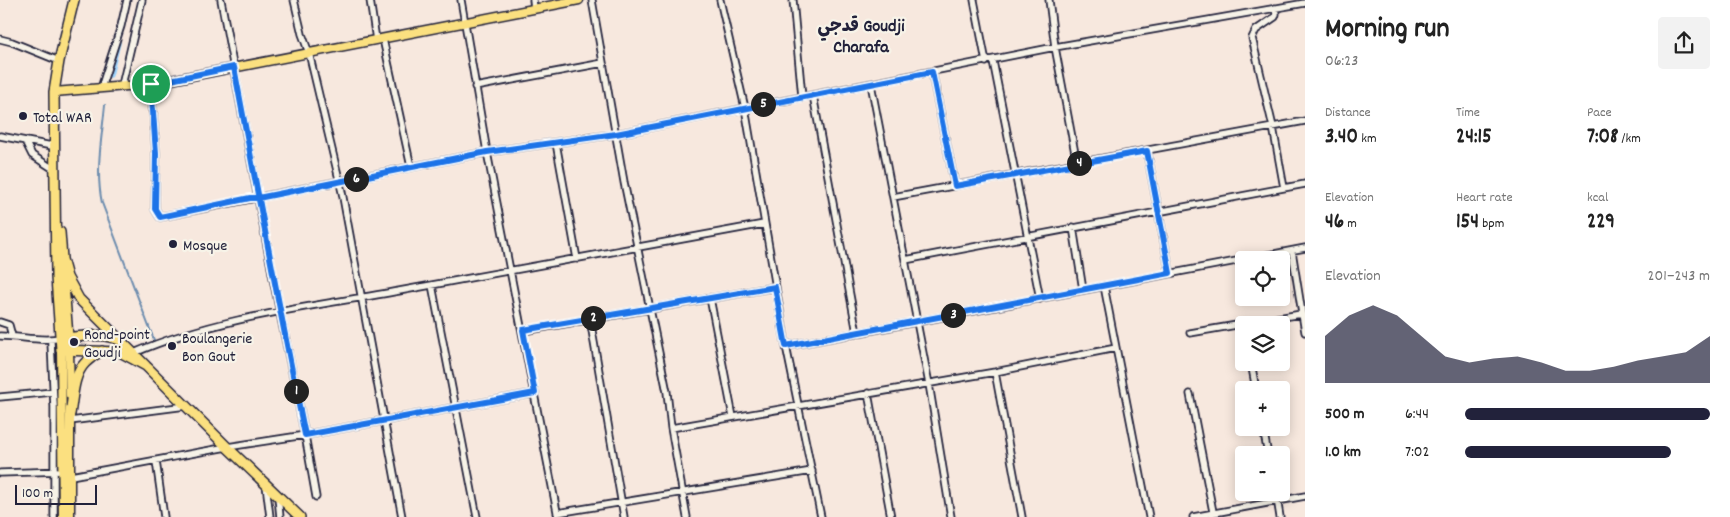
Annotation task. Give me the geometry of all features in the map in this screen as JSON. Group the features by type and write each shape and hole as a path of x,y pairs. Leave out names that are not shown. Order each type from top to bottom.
{"highway":[{"path":"74,0 59,61 54,92 56,277 65,350 82,352 112,350 125,353 146,366"},
{"path":"56,192 62,259 64,338"},
{"path":"62,259 67,277 79,299 300,517"},
{"path":"64,338 105,335 125,344"},
{"path":"70,417 80,369 86,361 102,351"}],"main road":[{"path":"54,92 151,84 579,0"},
{"path":"65,350 70,417 70,517"},
{"path":"63,517 62,471 65,350"}],"street":[{"path":"101,88 121,26 127,0"},
{"path":"122,85 142,0"},
{"path":"221,0 316,497"},
{"path":"294,0 302,34 309,53 340,182 402,517"},
{"path":"370,0 411,167"},
{"path":"460,0 487,152 558,515 812,471"},
{"path":"533,0 534,9"},
{"path":"592,0 616,134 667,392 671,428 688,517"},
{"path":"720,0 745,108 775,287 821,517"},
{"path":"793,0 802,97"},
{"path":"974,0 986,62"},
{"path":"1049,0 1055,47 1077,164"},
{"path":"151,84 156,153 155,209 156,214 160,217 487,152 616,134 1055,47 1305,3"},
{"path":"1275,8 1275,17 1256,30 1252,38 1284,188"},
{"path":"0,38 59,61"},
{"path":"993,60 1040,299"},
{"path":"475,88 603,63"},
{"path":"932,72 955,186"},
{"path":"871,84 929,384 951,517"},
{"path":"813,95 857,333"},
{"path":"893,197 1305,121"},
{"path":"0,137 52,146 55,165"},
{"path":"24,141 32,156 55,165"},
{"path":"556,143 577,258"},
{"path":"1147,151 1170,273"},
{"path":"905,260 1305,184"},
{"path":"134,353 180,335 280,312 764,224"},
{"path":"1073,228 1083,290"},
{"path":"786,346 1305,248"},
{"path":"1292,251 1305,332"},
{"path":"432,285 477,517"},
{"path":"1104,286 1149,517"},
{"path":"523,330 775,287"},
{"path":"710,298 733,417"},
{"path":"1290,316 1301,314"},
{"path":"590,319 624,517"},
{"path":"0,322 9,325 12,336"},
{"path":"1190,333 1235,327"},
{"path":"0,336 49,342 65,350"},
{"path":"49,342 64,338"},
{"path":"49,342 53,392 54,517"},
{"path":"671,428 929,384 1116,348"},
{"path":"995,372 1022,517"},
{"path":"0,397 53,392"},
{"path":"71,476 535,393"},
{"path":"868,393 890,517"},
{"path":"1190,394 1213,515"},
{"path":"70,417 186,406"},
{"path":"156,461 164,517"},
{"path":"0,473 62,471"},
{"path":"266,485 270,517"},
{"path":"278,496 280,517"},
{"path":"1194,517 1213,515 1305,496"},
{"path":"1278,502 1280,517"}],"waterway":[{"path":"110,75 118,43"},
{"path":"105,105 99,166 102,203 154,340"}],"place":[{"name":"Total WAR","path":"23,116"},
{"name":"Mosque","path":"173,244"},
{"name":"Rond-point Goudji","path":"74,342"},
{"name":"Boulangerie Bon Gout","path":"172,346"}],"district":[{"name":"قدجي Goudji Charafa","path":"861,35"}],"route":[{"path":"151,84 156,153 155,209 156,214 160,217 250,198 258,198 487,152 616,134 932,72 955,186 1147,151 1170,273 786,346 775,287 523,330 535,393 305,435 274,283 258,198 234,67 151,84"}]}
